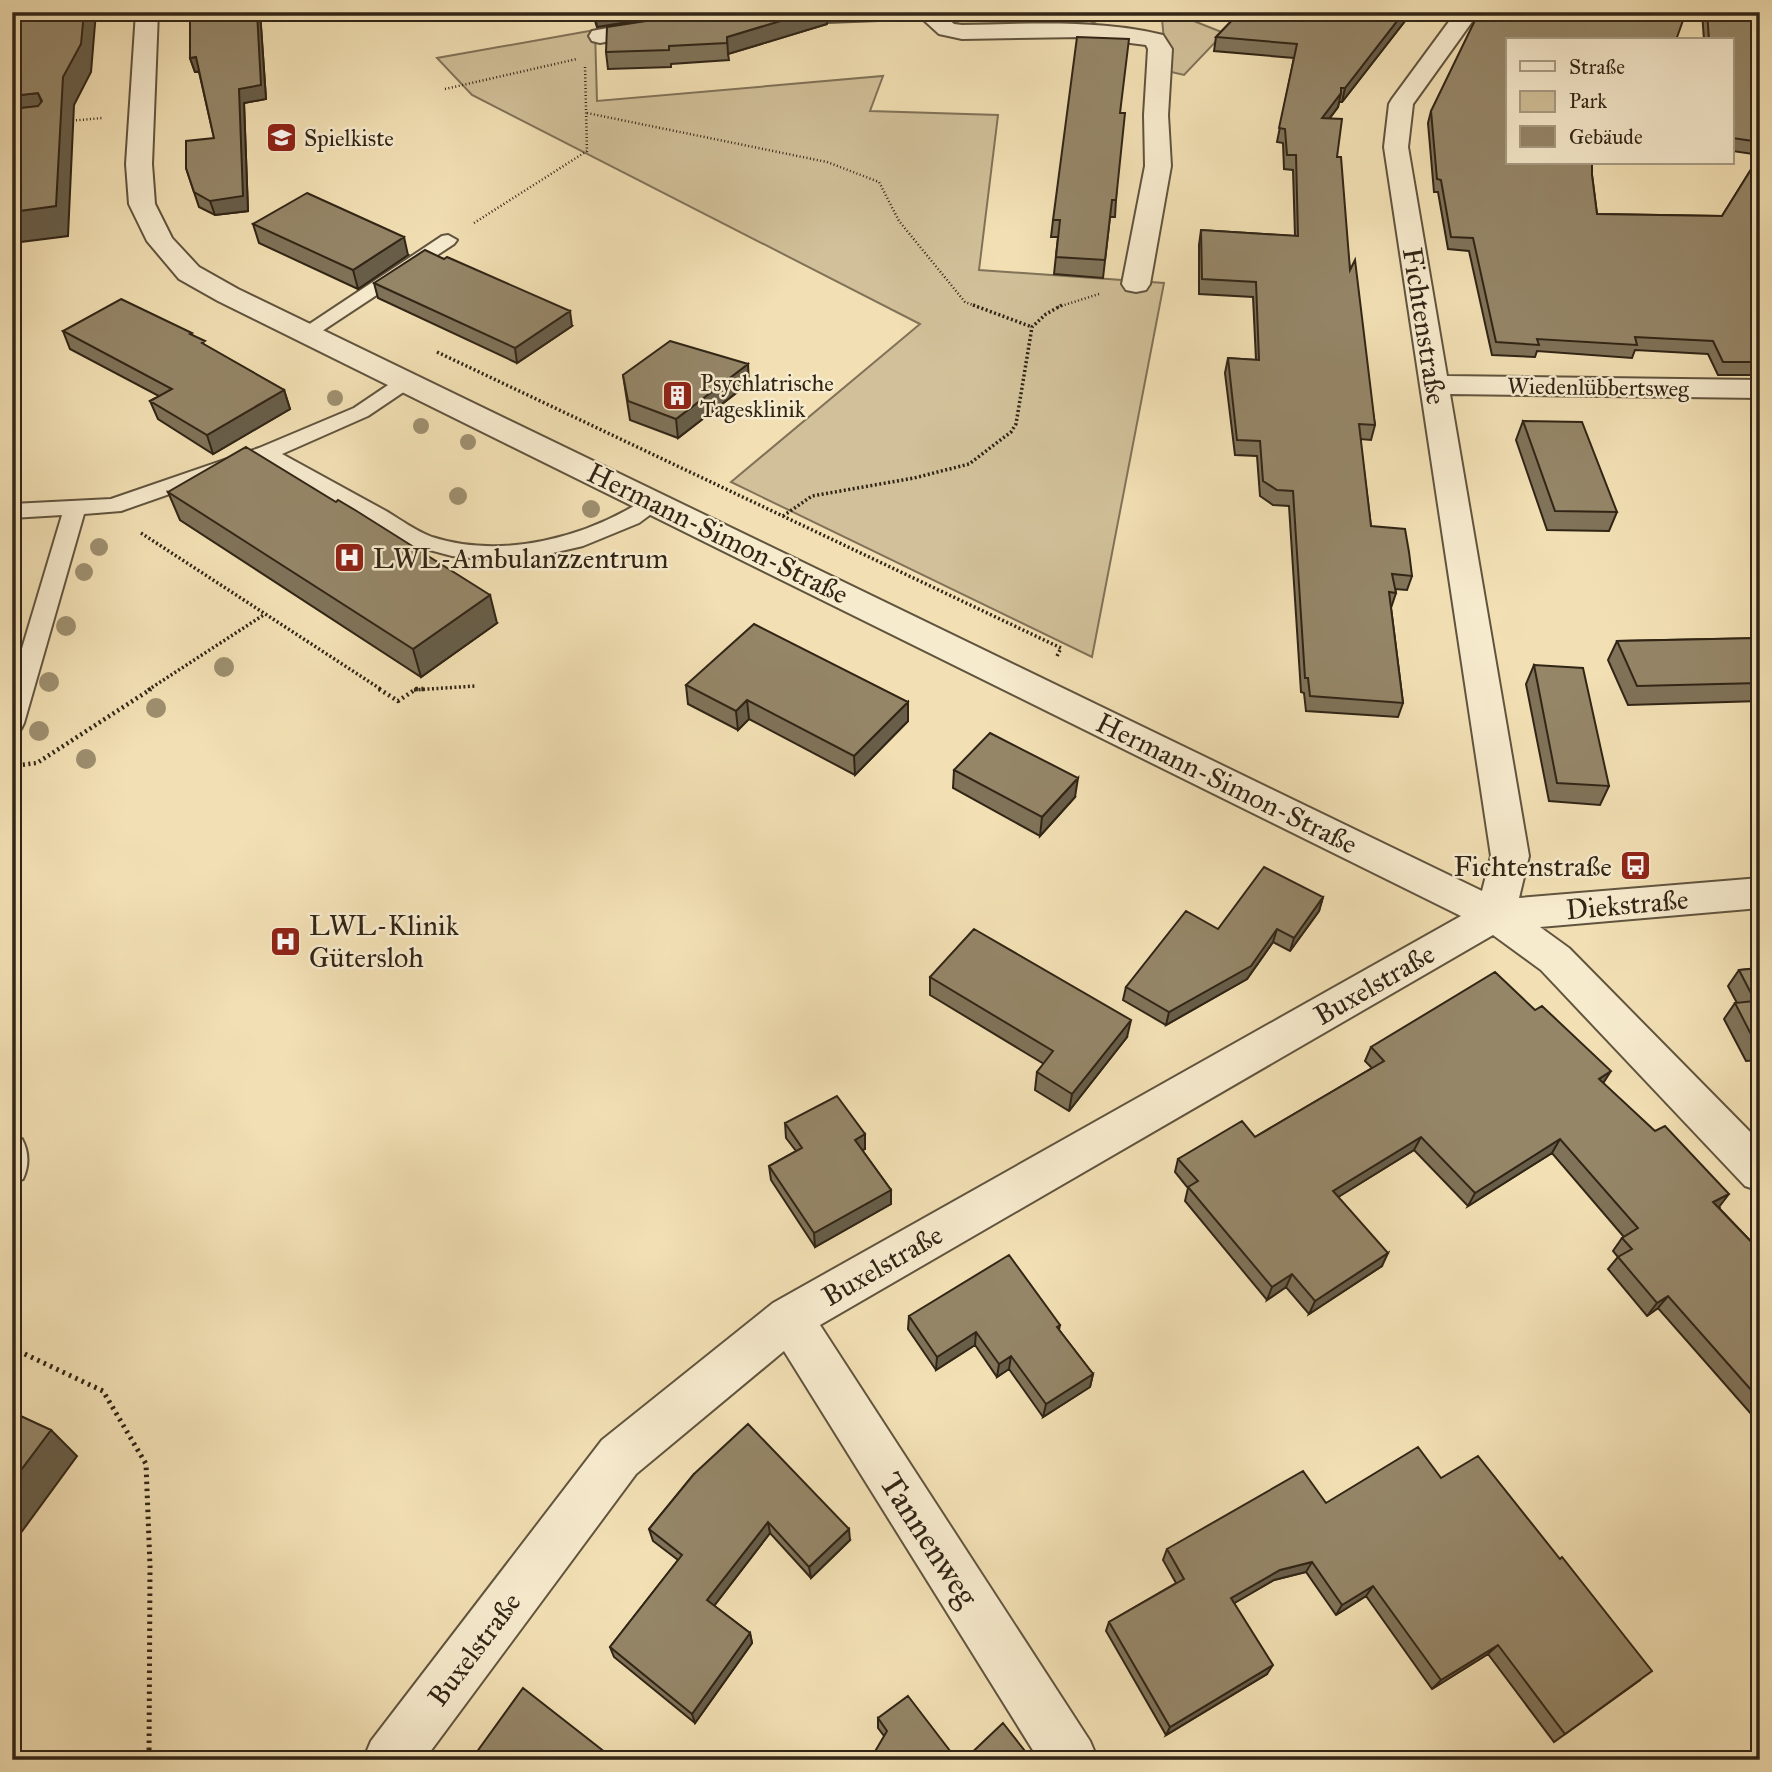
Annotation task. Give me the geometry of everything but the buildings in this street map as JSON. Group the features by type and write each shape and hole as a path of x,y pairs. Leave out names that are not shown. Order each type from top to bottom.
{"street":[{"name":"Hermann-Simon-Straße","path":"147,12 139,164 142,204 160,241 189,273 251,308 407,381 1495,915"},
{"path":"759,17 905,12"},
{"path":"926,12 947,29 962,32 1083,30 1128,34 1155,40 1160,49 1156,115 1158,166 1136,284"},
{"name":"Fichtenstraße","path":"1468,12 1401,104 1396,147 1510,856 1495,915"},
{"path":"600,36 680,23"},
{"name":"Wiedenlübbertsweg","path":"1436,385 1760,389"},
{"name":"Diekstraße","path":"1495,915 1760,893"},
{"path":"1495,915 1555,959 1760,1172"},
{"name":"Buxelstraße","path":"390,1760 619,1457 789,1318 1495,915"},
{"name":"Tannenweg","path":"789,1318 1071,1760"}],"lane":[{"path":"306,333 448,240"},
{"path":"12,511 113,506 266,453 361,412 407,381"},
{"path":"266,453 425,541 467,550 513,551 547,548 614,528 655,503"},
{"path":"12,723 75,508"},
{"path":"12,1148 12,1170"}],"path":[{"path":"445,89 585,57 587,151 448,240"},
{"path":"61,122 141,113"},
{"path":"587,113 827,162 879,182 899,221 965,302 1032,327"},
{"path":"783,516 812,496 914,478 969,464 1011,432 1016,424 1032,327 1040,316 1061,305 1136,284"},
{"path":"429,350 1061,648 1042,693"},
{"path":"113,506 121,520 398,701 416,689 475,686"},
{"path":"12,766 37,763 265,614"},
{"path":"12,1348 103,1391 146,1464 149,1566 146,1746 149,1760"}],"green space":[{"path":"958,12 1171,12 1224,33 1184,75 1167,71 1162,19 1155,17 1101,13 1101,19 1086,26 963,26 941,16"},
{"path":"595,30 597,101 883,76 870,111 998,115 979,270 1164,283 1092,657 731,482 920,324 472,95 437,58"}],"place":[{"name":"Spielkiste","path":"281,138"},
{"name":"Psychlatrische Tagesklinik","path":"677,396"},
{"name":"LWL-Ambulanzzentrum","path":"350,558"},
{"name":"Fichtenstraße","path":"1635,866"},
{"name":"LWL-Klinik Gütersloh","path":"286,941"}]}
